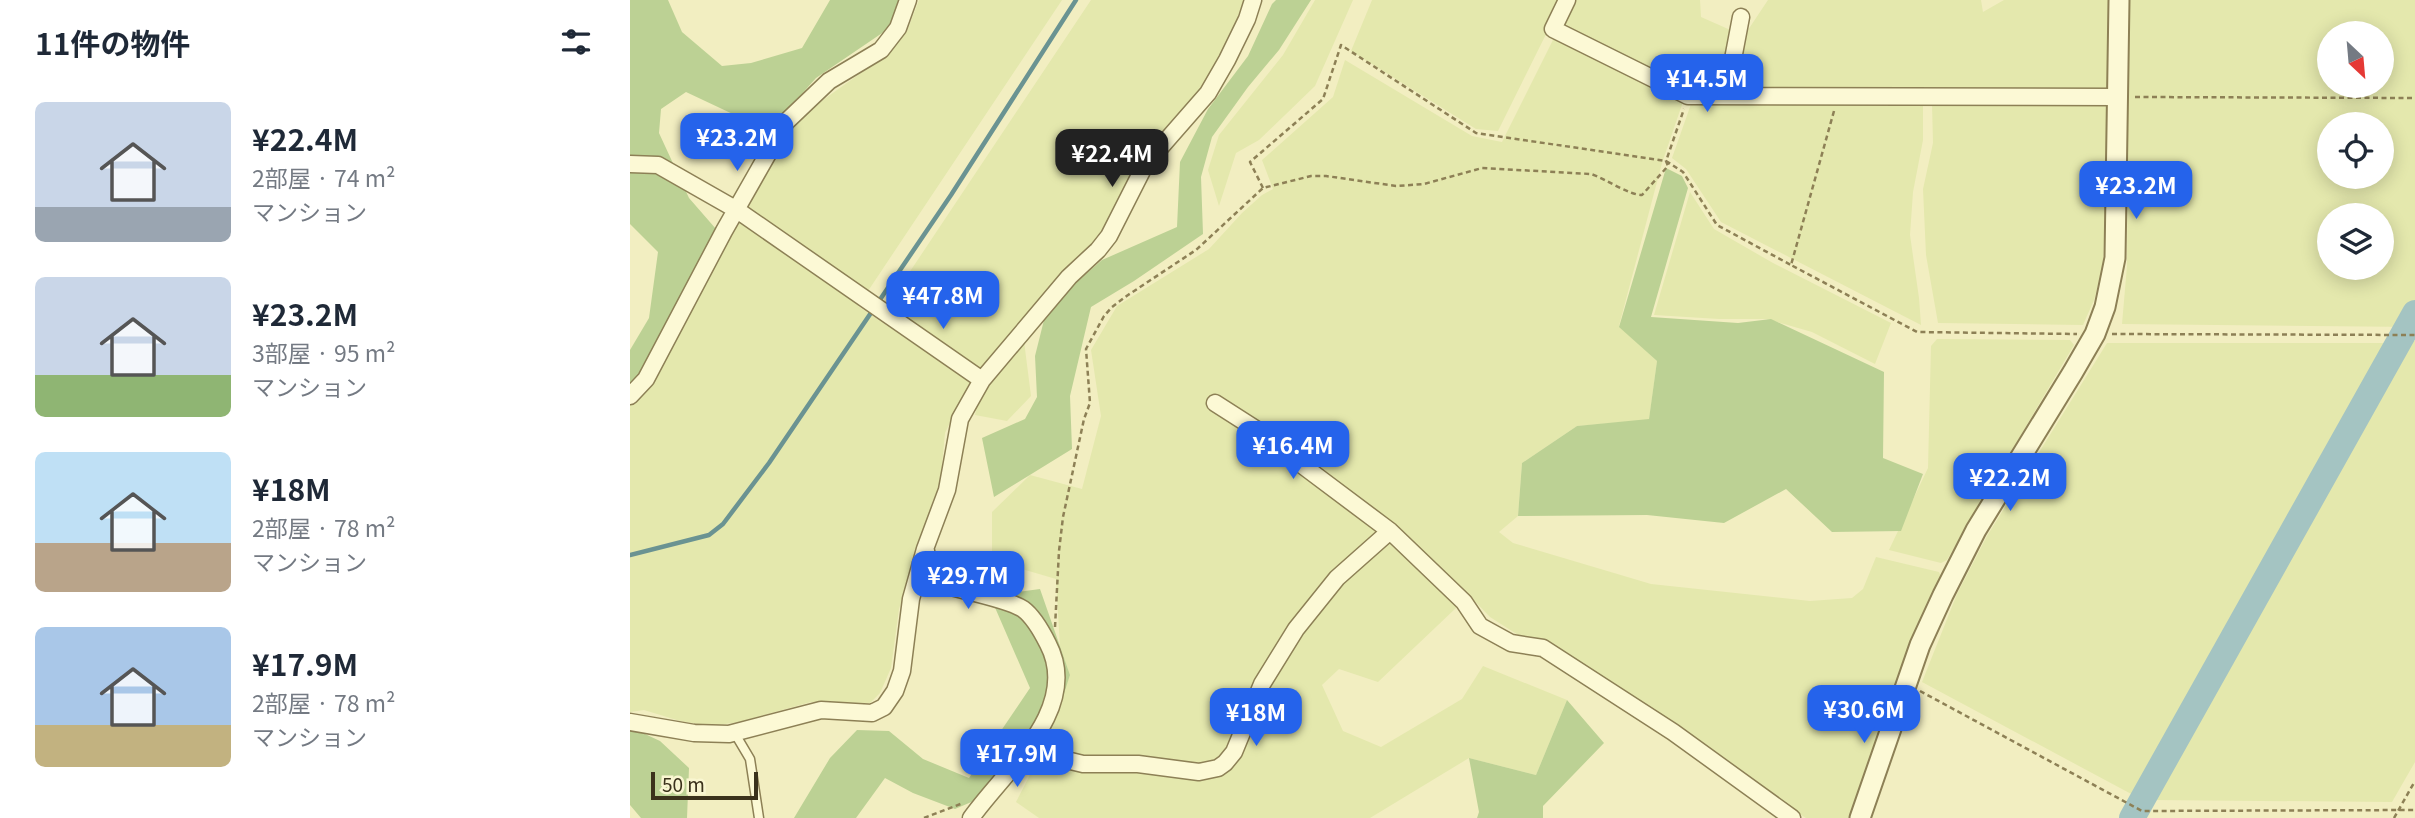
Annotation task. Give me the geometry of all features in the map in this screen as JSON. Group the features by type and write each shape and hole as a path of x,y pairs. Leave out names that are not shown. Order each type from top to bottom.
{"street":[{"path":"630,396 646,379 724,231 786,122 829,81 881,50 898,27 908,0"},
{"path":"630,722 694,733 734,732 821,710 872,713 884,707 895,691 902,671 911,599 925,549 947,490 960,419 982,380 1069,277 1109,236 1145,165 1208,93 1247,19 1252,0"},
{"path":"1567,0 1553,29 1688,96 2118,97"},
{"path":"1860,818 1920,645 1942,595 1976,530 2095,334 2105,307 2115,258 2119,0"},
{"path":"1726,96 1741,17"},
{"path":"630,164 658,165 737,210 982,380"},
{"path":"1215,403 1276,442 1302,465 1390,531 1464,602 1480,626 1511,643 1544,648 1673,732 1792,818"},
{"path":"1023,755 1050,756 1083,764 1138,764 1199,772 1225,764 1234,752 1262,684 1300,623 1337,578 1390,531"},
{"path":"925,549 933,581 1023,610 1043,634 1055,659 1058,678 1056,695 1045,719 1023,755 971,818"}],"lane":[{"path":"734,732 750,759 759,818"}],"path":[{"path":"1263,188 1250,162 1323,99 1341,45 1476,133 1667,161 1684,172 1717,225 1917,332 2415,335"},
{"path":"1791,265 1839,95"},
{"path":"1055,659 1063,517 1084,419 1090,403 1086,349 1112,307 1196,250 1263,188 1319,176 1396,186 1424,184 1471,170 1498,168 1591,174 1636,195 1642,195 1668,166 1667,161 1688,96"},
{"path":"2118,97 2415,98"},
{"path":"1906,684 2142,811 2415,810"},
{"path":"2394,818 2415,780"},
{"path":"924,818 959,803 984,800"}],"green space":[{"path":"630,0 668,0 682,32 722,66 751,63 802,48 830,0 902,0 891,27 816,78 775,124 737,116 686,92 661,109 659,133 689,198 716,229 642,374 630,387 630,350 649,318 658,252 630,224"},
{"path":"919,0 1062,0 858,306 970,382 945,433 940,486 933,500 899,609 891,668 880,693 870,703 811,702 739,722 711,726 680,721 644,710 630,712 630,404 647,387 788,125 886,55 907,31"},
{"path":"1091,0 1244,0 1206,82 1146,149 1100,237 1053,285 980,370 887,306"},
{"path":"1276,0 1311,0 1279,50 1212,137 1201,177 1203,234 1091,307 1070,396 1072,449 994,497 982,438 1025,419 1037,397 1035,356 1047,308 1102,260 1177,227 1180,162 1208,109 1248,56"},
{"path":"1315,0 1353,0 1315,86 1259,140 1236,153 1219,206 1208,170 1219,135 1283,55"},
{"path":"1372,0 1563,0 1498,131 1476,129 1351,51"},
{"path":"1573,0 1700,0 1701,17 1744,36 1768,0 1981,0 1983,12 2004,0 2110,0 2109,92 1687,90 1662,163 1619,326 1657,361 1649,420 1577,426 1522,463 1518,516 1499,532 1513,543 1651,584 1810,601 1852,598 1863,589 1876,557 1939,572 1941,577 1890,705 1852,818 1806,818 1490,617 1463,589 1456,608 1378,682 1339,669 1322,685 1343,731 1381,747 1462,699 1483,666 1567,700 1536,775 1469,758 1370,818 1039,818 1016,802 1040,755 1070,675 1060,647 1056,579 992,560 992,512 1030,475 1082,489 1101,416 1091,350 1117,306 1209,249 1242,213 1273,189 1262,160 1333,97 1345,60 1472,136 1502,142"},
{"path":"2129,0 2415,0 2415,327 2122,324 2127,266"},
{"path":"1691,104 1923,104 1923,140 1913,192 1910,235 1921,325 1721,222 1686,169 1672,158"},
{"path":"1932,104 2109,105 2103,266 2094,300 2083,325 1938,323 1926,255 1923,189 1933,143"},
{"path":"1666,168 1682,176 1688,188 1651,317 1738,323 1771,319 1884,372 1883,458 1923,474 1901,531 1832,532 1786,489 1724,523 1647,515 1518,516 1522,463 1577,426 1649,419 1657,361 1619,327"},
{"path":"1690,192 1714,229 1773,263 1891,323 1875,364 1812,332 1767,319 1654,315"},
{"path":"1937,339 2070,340 2074,345 1947,560 1941,563 1889,550 1928,468 1931,346"},
{"path":"2409,340 2415,341 2415,762 2392,802 2154,800"},
{"path":"1024,341 1031,396 1007,421 975,415 980,394"},
{"path":"2107,343 2390,343 2135,796 1922,682 1957,594 1987,536"},
{"path":"1040,589 1070,675 1040,755 983,797 955,809 913,793 885,778 856,818 794,818 830,758 857,730 889,731 923,759 969,778 1030,688 990,596"},
{"path":"1567,700 1604,743 1543,806 1543,818 1477,818 1479,812 1469,758 1536,775"},
{"path":"630,727 660,741 689,768 687,818 641,818 630,805"}],"waterway":[{"path":"630,555 709,535 723,524 769,463 951,195 1076,0"},
{"path":"2132,818 2415,313"}]}
